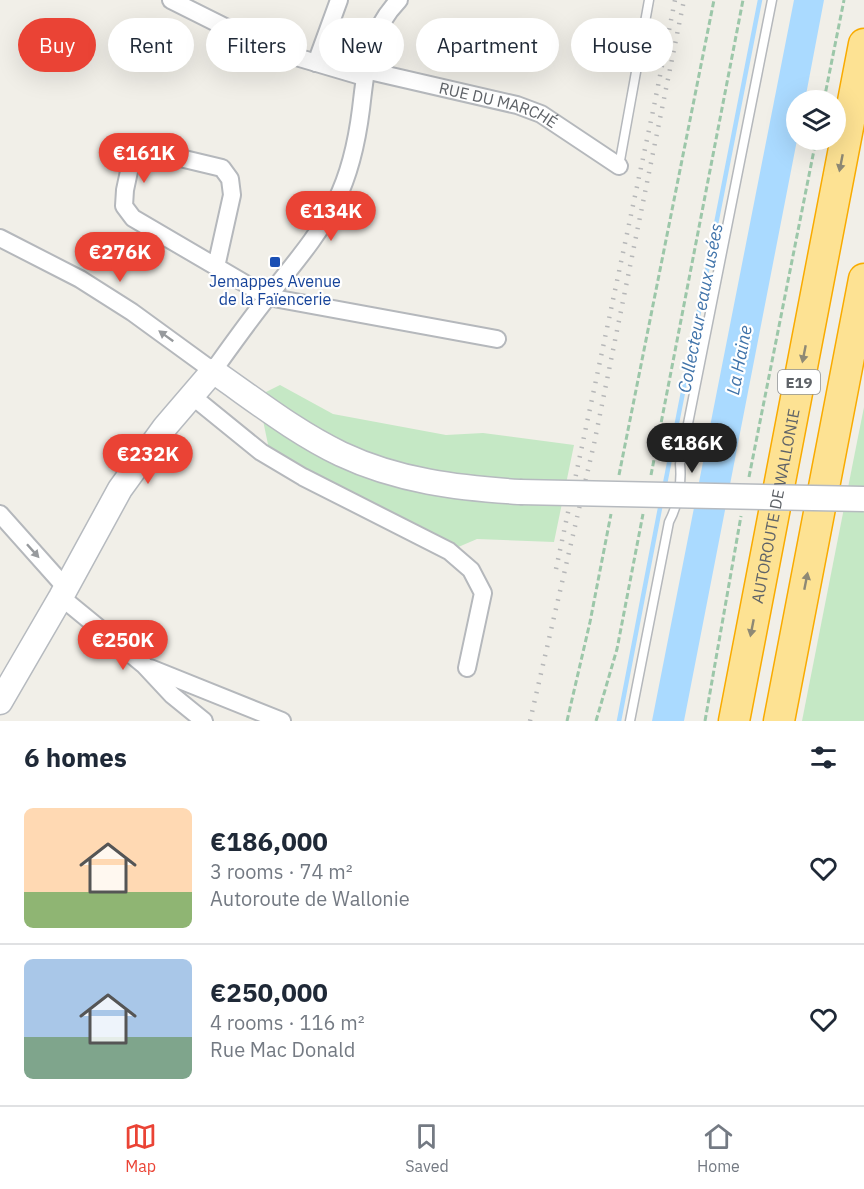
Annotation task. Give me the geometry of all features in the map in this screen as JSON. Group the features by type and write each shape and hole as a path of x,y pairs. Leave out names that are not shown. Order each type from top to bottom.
{"highway":[{"name":"AUTOROUTE DE WALLONIE","path":"734,721 864,44"},
{"name":"E19","path":"779,721 864,279"}],"street":[{"name":"RUE DU MARCHÉ","path":"171,0 269,50 316,63 517,105 541,114 619,166"},
{"path":"316,63 339,0"},
{"path":"0,702 120,489 143,455 213,371 315,236 336,201 351,162 361,108 364,73 374,35 399,0"},
{"path":"216,267 232,195 230,179 222,168 155,152 142,152 131,162 125,190 124,206 133,218 216,267 268,297 497,339"},
{"path":"0,238 80,279 132,312 303,433 351,458 414,480 450,486 520,492 864,499"},
{"path":"192,396 261,452 303,477 449,551 471,570 483,593 467,669"},
{"path":"0,514 63,592 144,665 172,695 204,721"},
{"path":"144,665 282,721"}],"lane":[{"path":"619,166 650,0"},
{"path":"630,721 669,522 674,511 681,476 680,464 772,0"}],"path":[{"path":"617,482 714,0"},
{"path":"651,476 742,0"},
{"path":"826,90 844,0"},
{"path":"747,488 814,150"},
{"path":"567,721 613,506"},
{"path":"596,721 617,649 644,511"},
{"path":"705,721 742,511"}],"green space":[{"path":"280,385 333,414 446,435 483,433 574,445 554,542 477,539 449,551 271,459 258,396"},
{"path":"864,407 864,721 802,721 857,442"}],"water":[{"name":"La Haine","path":"794,0 824,0 807,90 786,90 786,150 795,150 684,721 652,721"}],"waterway":[{"name":"Collecteur eaux usées","path":"664,489 760,0"},
{"name":"Collecteur eaux usées","path":"619,721 661,503"}],"railway":[{"path":"556,569 675,0"},
{"path":"530,721 594,444 684,0"}],"place":[{"name":"Jemappes Avenue de la Faïencerie","path":"275,262"}]}
